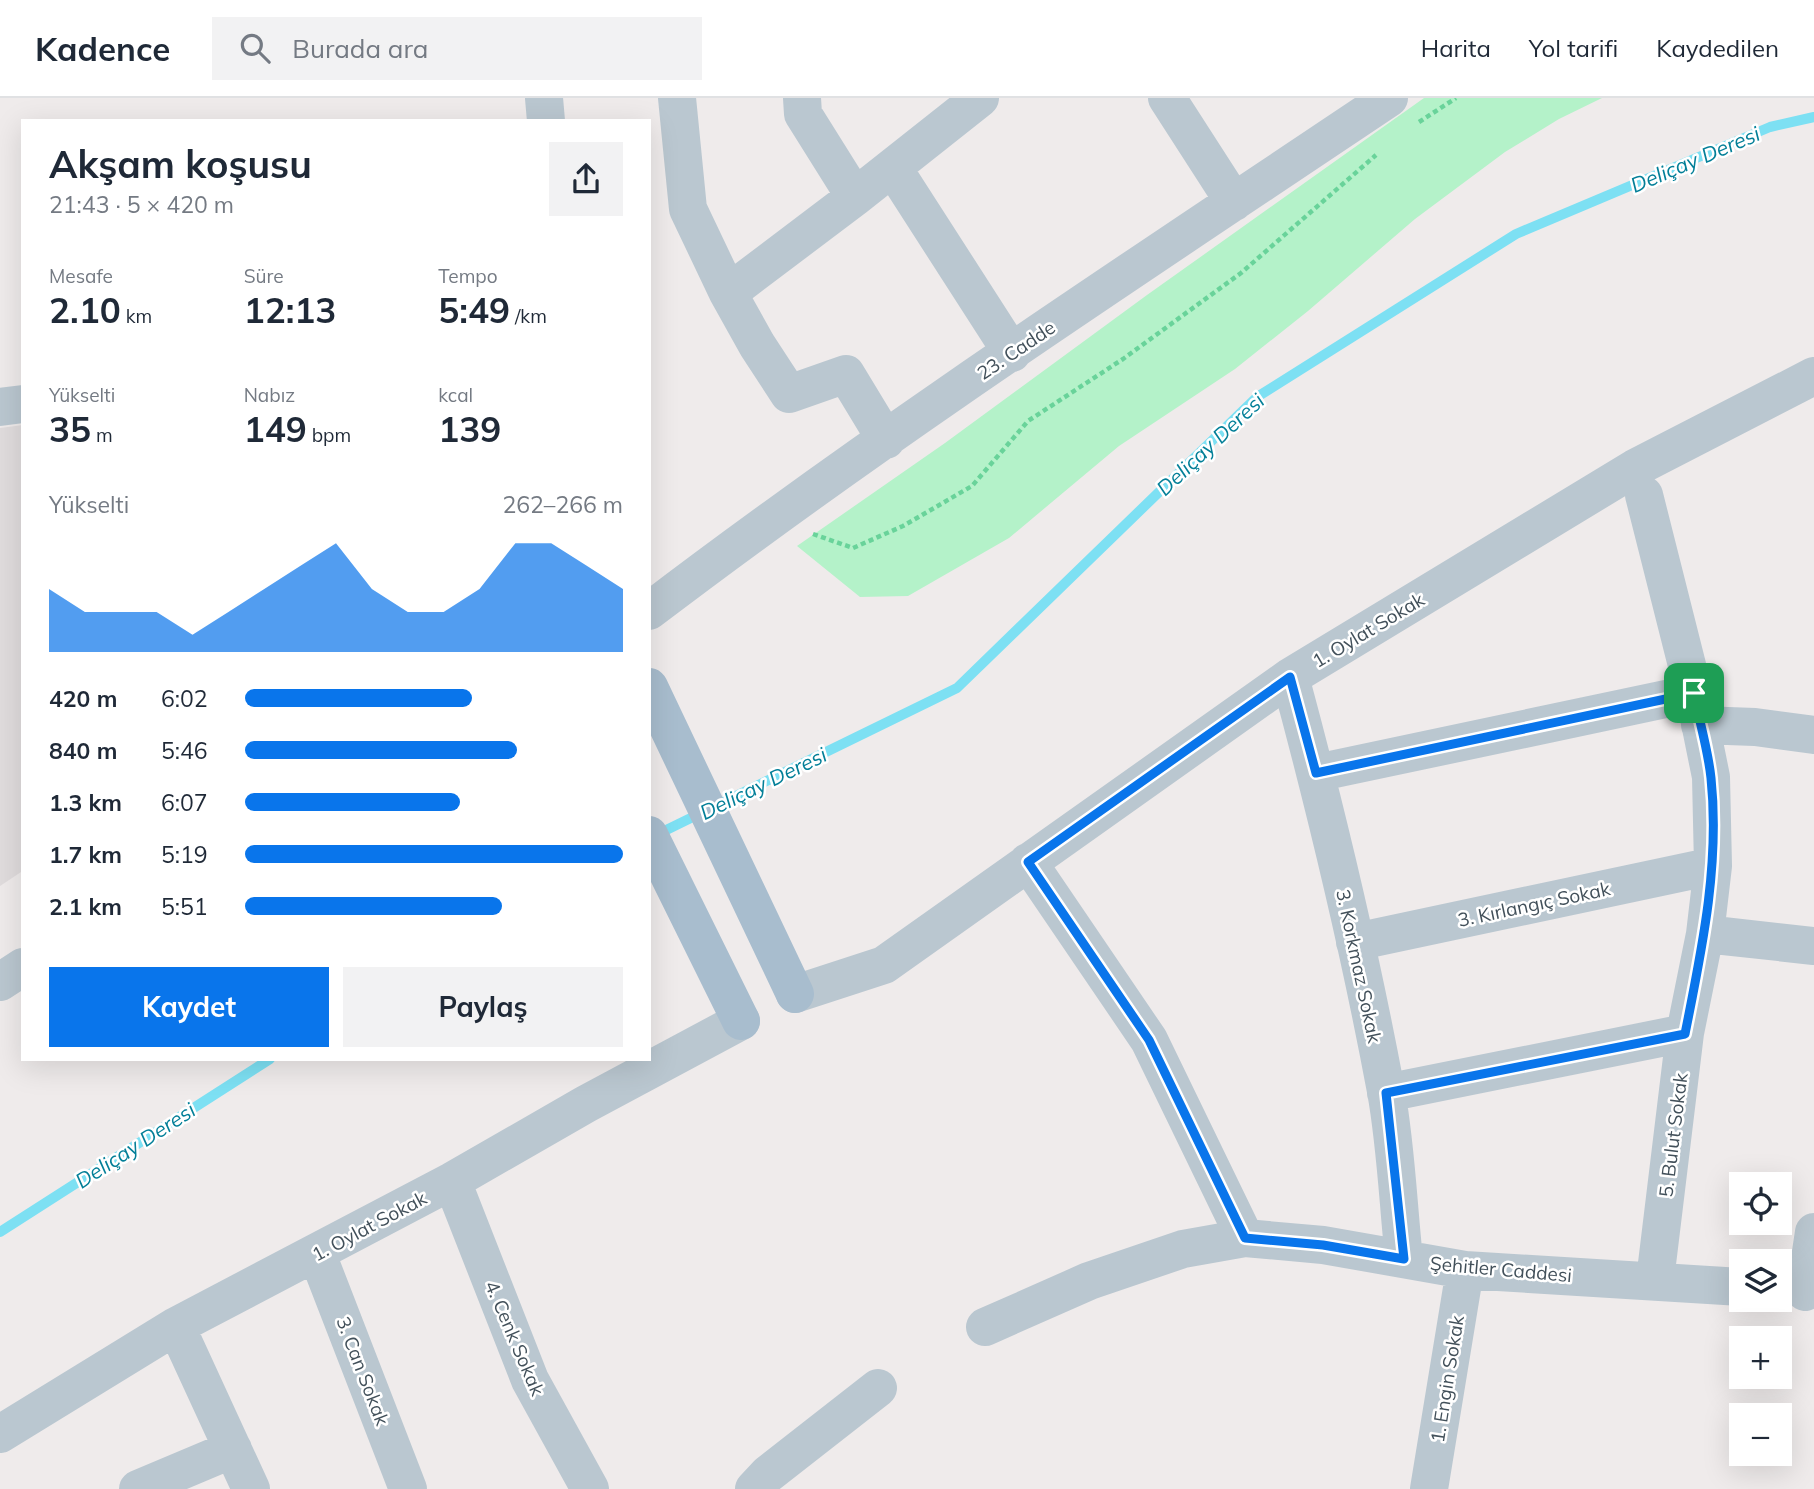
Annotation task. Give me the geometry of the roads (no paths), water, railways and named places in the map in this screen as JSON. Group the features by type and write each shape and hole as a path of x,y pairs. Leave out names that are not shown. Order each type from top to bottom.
{"main road":[{"path":"651,691 795,994"},
{"path":"651,839 741,1021"}],"street":[{"path":"544,98 546,119"},
{"path":"677,98 688,209 728,293 757,345 789,394 846,374 886,440"},
{"path":"802,98 803,114 855,197"},
{"path":"728,293 981,98"},
{"path":"1167,98 1234,202"},
{"name":"23. Cadde","path":"651,610 886,440 1234,202 1401,112"},
{"path":"893,168 1012,352"},
{"name":"1. Oylat Sokak","path":"795,994 884,965 1290,677 1635,468 1814,376"},
{"path":"0,407 21,404"},
{"name":"5. Bulut Sokak","path":"1644,495 1711,777 1713,866 1705,934 1685,1034 1655,1280"},
{"name":"3. Korkmaz Sokak","path":"1290,677 1316,773 1386,1093 1404,1259"},
{"path":"1316,773 1697,709 1755,727 1814,736"},
{"path":"1028,862 1149,1040 1245,1238"},
{"name":"3. Kırlangıç Sokak","path":"1355,942 1713,866"},
{"path":"1705,934 1814,946"},
{"path":"0,982 21,968"},
{"name":"1. Oylat Sokak","path":"0,1434 176,1326 317,1254 741,1021"},
{"path":"1386,1093 1685,1034"},
{"name":"4. Cenk Sokak","path":"452,1181 530,1380 590,1489"},
{"path":"1800,1291 1814,1232"},
{"name":"Şehitler Caddesi","path":"985,1326 1089,1281 1171,1253 1245,1238 1323,1245 1465,1270 1729,1286"},
{"name":"3. Can Sokak","path":"317,1254 408,1489"},
{"name":"1. Engin Sokak","path":"1429,1489 1465,1270"},
{"path":"176,1326 251,1489"},
{"path":"754,1489 768,1474 878,1388"},
{"path":"138,1489 233,1449"}],"waterway":[{"name":"Deliçay Deresi","path":"656,835 957,688 1257,397 1516,234 1770,127 1814,117"},
{"name":"Deliçay Deresi","path":"0,1232 267,1061"}]}
